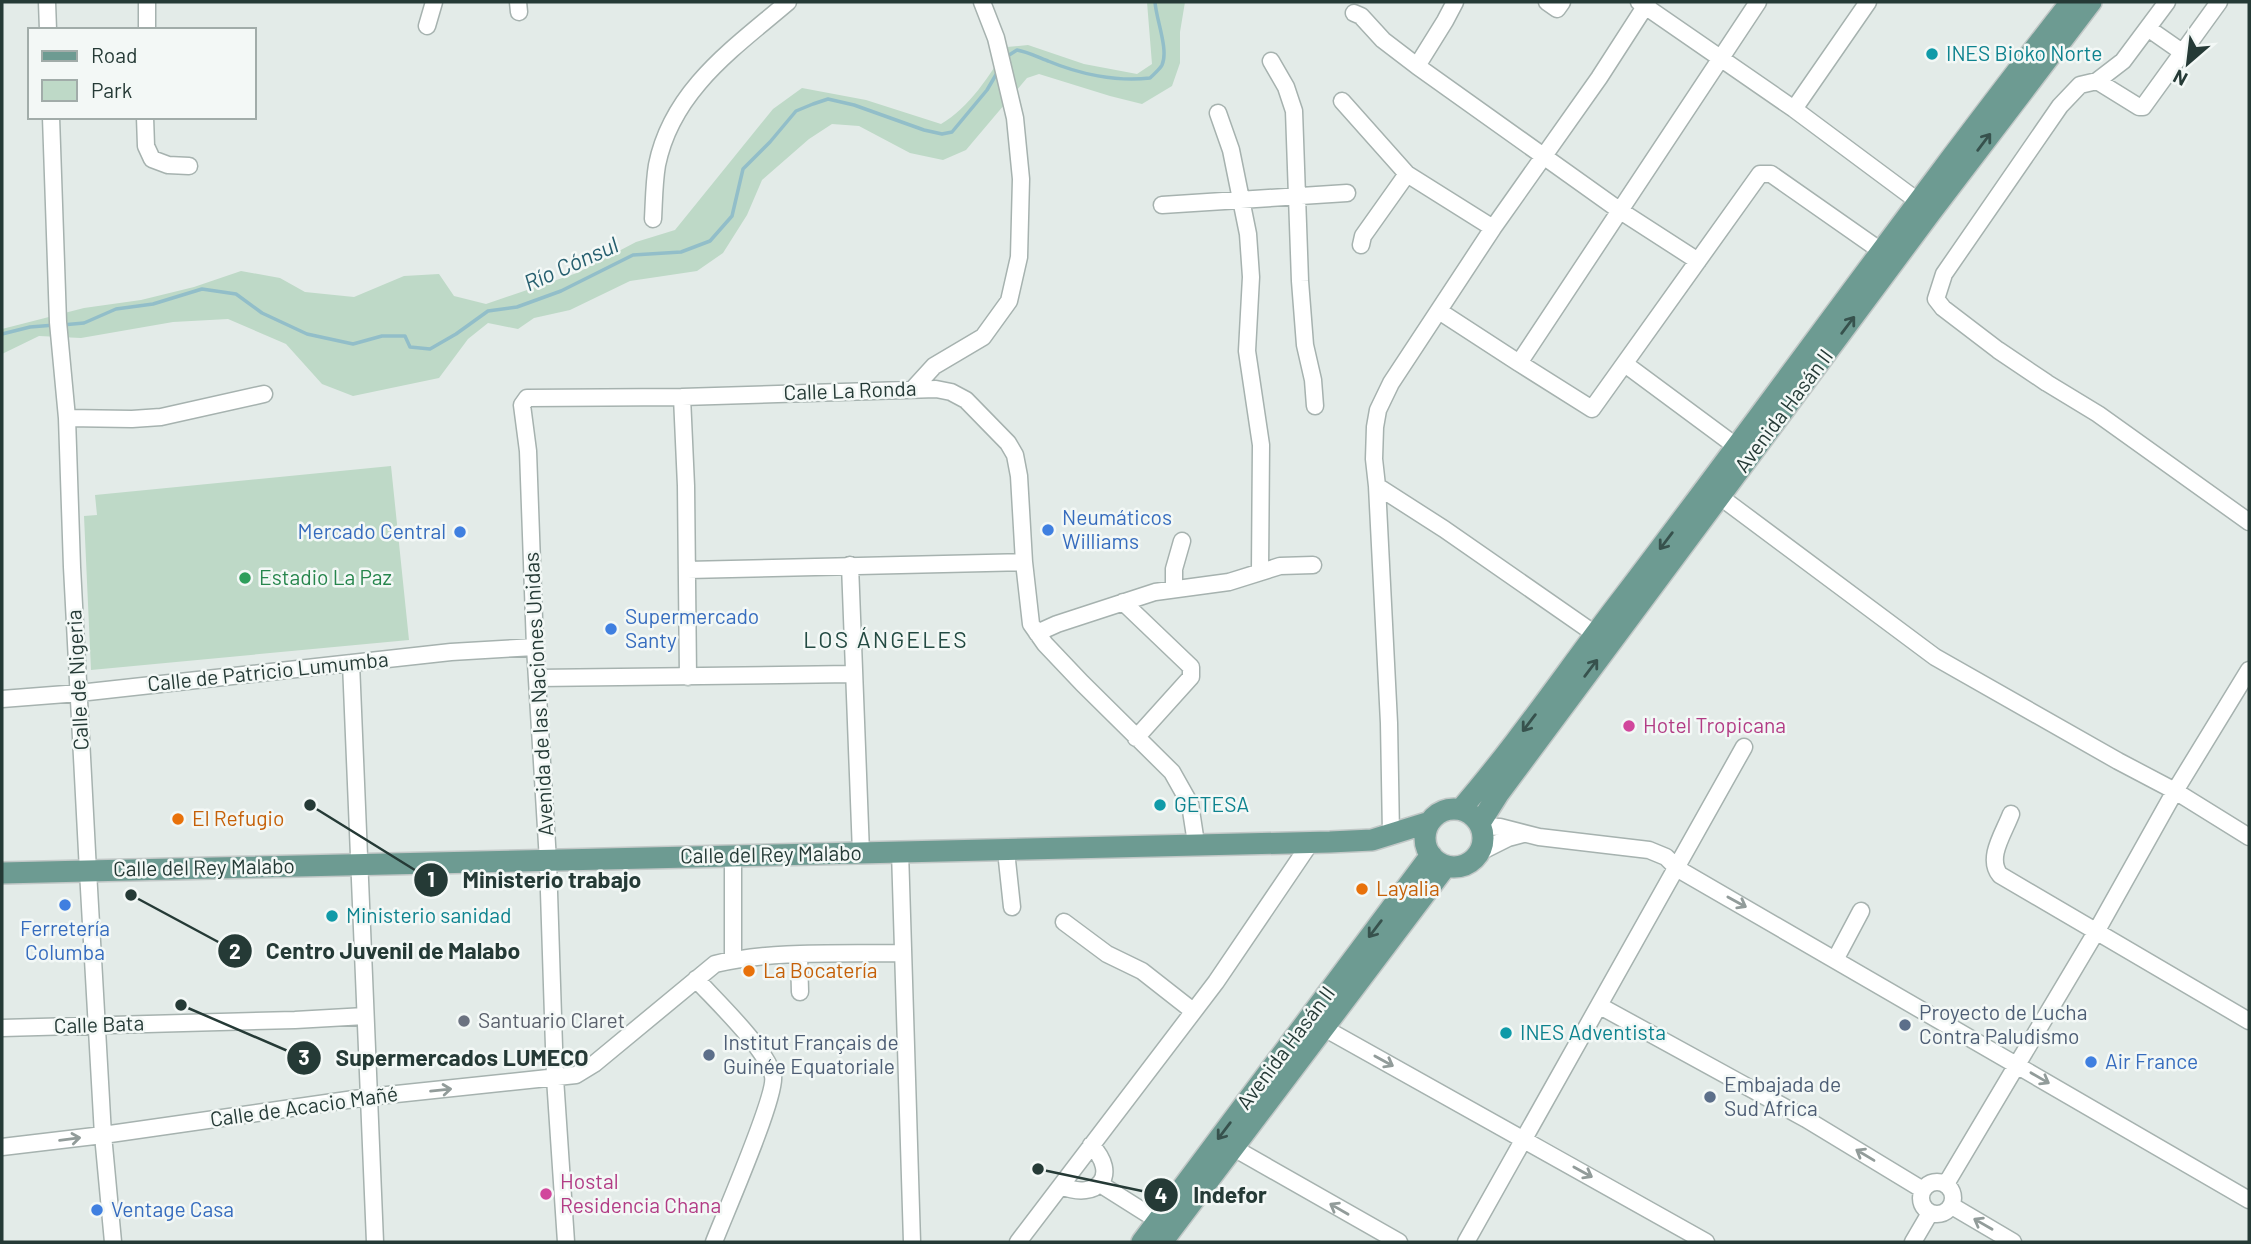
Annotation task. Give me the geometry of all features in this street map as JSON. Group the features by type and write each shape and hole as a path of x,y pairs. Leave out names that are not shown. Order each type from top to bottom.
{"main road":[{"name":"Avenida Hasán II","path":"1480,824 1499,793 1713,492 1888,256 1919,202 2070,2"},
{"name":"Avenida Hasán II","path":"1461,809 1493,772 1595,634 1713,492 1737,447 2091,2"},
{"path":"1461,809 1475,817 1480,824 1484,839 1480,852 1469,863 1454,867 1435,856 1425,838 1430,822 1443,811 1461,809"},
{"name":"Calle del Rey Malabo","path":"2,873 1311,842 1381,837 1430,822"},
{"name":"Calle del Rey Malabo","path":"1381,837 1435,856"},
{"name":"Avenida Hasán II","path":"1162,1242 1324,1028 1435,856"},
{"name":"Avenida Hasán II","path":"1142,1242 1435,856"}],"street":[{"path":"47,2 48,28"},
{"path":"146,28 147,2"},
{"path":"427,26 434,2"},
{"path":"653,219 657,164 667,132 680,108 708,70 788,2"},
{"path":"914,389 934,366 984,337 1009,301 1019,257 1021,179 1015,118 996,38 982,2"},
{"path":"1417,66 1455,2"},
{"path":"1547,2 1557,9 1562,2"},
{"path":"1519,363 1758,2"},
{"path":"1794,109 1868,2"},
{"path":"2167,2 2123,61 2097,81 2081,85 2060,106 1944,274 1936,299 1943,308 1998,350 2098,414 2249,522"},
{"path":"2097,81 2143,107 2219,2"},
{"path":"1381,837 1389,723 1374,459 1378,410 1391,383 1493,228 1544,157 1644,3 1919,202"},
{"path":"1354,13 1361,16 1383,40 1417,66 1619,210 1698,261"},
{"path":"2149,29 2182,52"},
{"path":"1271,61 1286,87 1294,111 1300,281 1305,345 1313,380 1315,406"},
{"path":"1342,101 1407,174 1493,228"},
{"path":"1218,113 1231,150 1248,234 1251,277 1247,351 1261,445 1260,571"},
{"name":"Calle de Nigeria","path":"51,119 58,322 67,418 88,871 103,1135 113,1242"},
{"path":"145,119 146,146 152,159 168,165 189,166"},
{"path":"1361,245 1363,236 1407,174"},
{"path":"1439,311 1592,409 1760,174 1771,174 1888,256"},
{"path":"1162,205 1347,193"},
{"path":"1625,365 1737,447"},
{"path":"934,366 936,389"},
{"name":"Calle La Ronda","path":"527,398 682,397 914,389 951,392 966,400 1013,449 1019,476 1029,616 1037,633"},
{"path":"67,418 161,417 264,394"},
{"path":"682,397 688,677"},
{"name":"Avenida de las Naciones Unidas","path":"527,398 522,405 531,511 535,648 548,861 555,1078 566,1242"},
{"path":"1377,486 1595,634"},
{"path":"1713,492 1935,657 2175,791 2249,837"},
{"path":"1174,588 1174,569 1182,541"},
{"path":"687,570 1024,562"},
{"path":"850,565 861,853"},
{"path":"1196,844 1190,804 1172,772 1082,683 1037,633 1123,602 1174,588 1229,582 1280,566 1313,565"},
{"path":"1123,602 1191,667 1192,672 1191,677 1136,738"},
{"name":"Calle de Patricio Lumumba","path":"2,699 451,652 535,648"},
{"path":"351,663 375,1242"},
{"path":"1946,1184 2096,932 2175,791 2249,670"},
{"path":"537,678 853,674"},
{"path":"1466,1242 1678,869 1744,747"},
{"path":"2011,814 1993,859 1993,867 2000,875 2249,1021"},
{"path":"1480,824 1523,834 1649,850 1666,857 1678,869 2249,1200"},
{"path":"1480,852 1508,838 1523,834"},
{"path":"1018,1242 1216,982 1311,842"},
{"path":"900,851 912,1242"},
{"path":"1006,851 1012,907"},
{"path":"733,855 733,960"},
{"path":"1835,960 1861,911"},
{"path":"1065,922 1107,954 1142,971 1194,1010"},
{"name":"Calle de Acacio Mañé","path":"2,1147 368,1097 576,1075 594,1064 715,964 799,955 903,953"},
{"path":"799,955 800,992"},
{"path":"696,979 765,1058 773,1077 773,1088 714,1242"},
{"path":"1600,1006 1806,1119 1923,1190"},
{"name":"Calle Bata","path":"2,1028 365,1016"},
{"path":"1324,1028 1706,1242"},
{"path":"1061,1186 1081,1192 1092,1190 1100,1184 1105,1174 1103,1162 1091,1145"},
{"path":"1232,1147 1399,1242"},
{"path":"1935,1182 1946,1184 1953,1192 1952,1206 1944,1213 1930,1213 1922,1205 1923,1190 1935,1182"},
{"path":"1100,1184 1157,1220"},
{"path":"1952,1206 2014,1242"},
{"path":"1913,1242 1930,1213"}],"green space":[{"path":"1147,2 1185,2 1180,32 1180,63 1172,86 1142,104 1039,74 1027,78 966,150 943,160 910,153 859,126 832,124 809,139 762,180 747,215 723,253 697,271 630,281 570,310 534,318 518,329 488,323 468,339 439,378 353,396 322,384 286,344 228,319 173,322 81,338 39,336 2,354 2,329 84,308 141,300 194,287 241,271 280,278 305,292 354,297 404,276 439,274 454,296 486,304 577,273 636,242 675,230 773,109 802,88 866,100 941,124 970,100 1007,47 1028,45 1084,64 1137,74 1152,64"},
{"name":"Estadio La Paz","path":"391,466 409,640 91,670 84,516 97,515 95,495"}],"waterway":[{"name":"Río Cónsul","path":"1006,57 1017,50 1072,70 1098,76 1150,78 1161,67 1164,59 1155,2"},
{"name":"Río Cónsul","path":"62,325 84,323 116,309 153,304 202,289 236,294 262,313 307,334 353,344 382,336 405,336 410,347 430,349 488,311 517,307 561,291 633,255 681,252 710,241 732,216 743,169 796,111 828,99 942,134 952,132 987,90 997,73"},
{"name":"Río Cónsul","path":"2,334 30,327 55,325"}],"place":[{"name":"INES Bioko Norte","path":"1932,54"},
{"name":"Neumáticos Williams","path":"1048,530"},
{"name":"Mercado Central","path":"460,532"},
{"name":"Estadio La Paz","path":"245,578"},
{"name":"Supermercado Santy","path":"611,629"},
{"name":"Hotel Tropicana","path":"1629,726"},
{"name":"Ministerio trabajo","path":"310,805"},
{"name":"GETESA","path":"1160,805"},
{"name":"El Refugio","path":"178,819"},
{"name":"Layalia","path":"1362,889"},
{"name":"Centro Juvenil de Malabo","path":"131,895"},
{"name":"Ferretería Columba","path":"65,905"},
{"name":"Ministerio sanidad","path":"332,916"},
{"name":"La Bocatería","path":"749,971"},
{"name":"Supermercados LUMECO","path":"181,1005"},
{"name":"Santuario Claret","path":"464,1021"},
{"name":"Proyecto de Lucha Contra Paludismo","path":"1905,1025"},
{"name":"INES Adventista","path":"1506,1033"},
{"name":"Institut Français de Guinée Equatoriale","path":"709,1055"},
{"name":"Air France","path":"2091,1062"},
{"name":"Embajada de Sud Africa","path":"1710,1097"},
{"name":"Indefor","path":"1038,1169"},
{"name":"Hostal Residencia Chana","path":"546,1194"},
{"name":"Ventage Casa","path":"97,1210"}],"district":[{"name":"LOS ÁNGELES","path":"886,640"}]}
